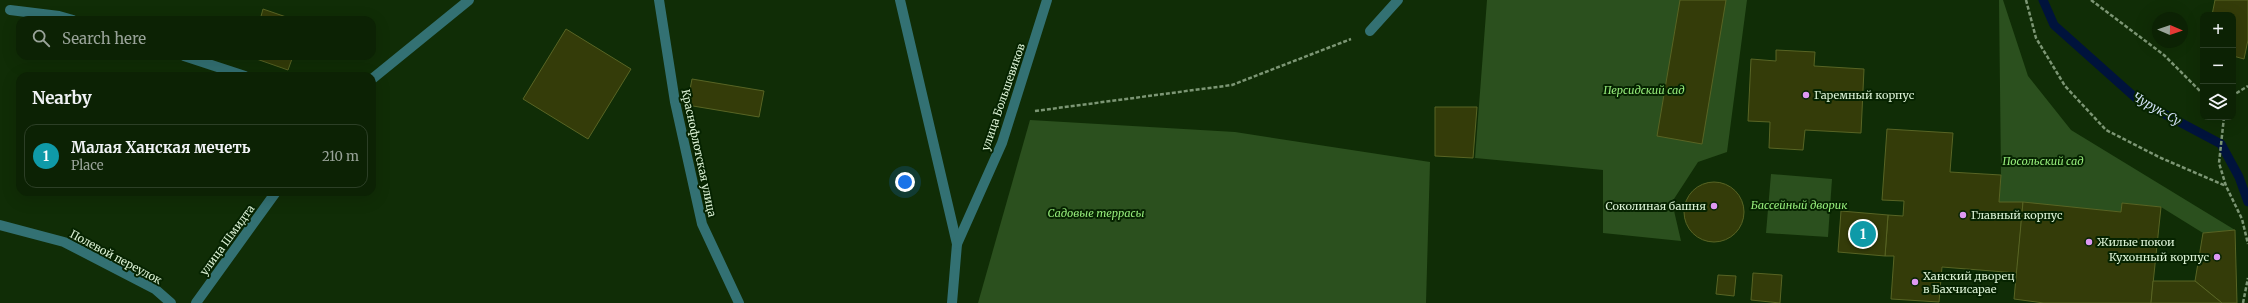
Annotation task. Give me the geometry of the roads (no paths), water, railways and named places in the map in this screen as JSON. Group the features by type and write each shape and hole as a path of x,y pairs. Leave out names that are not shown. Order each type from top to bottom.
{"street":[{"path":"376,76 469,0"},
{"name":"Краснофлотская улица","path":"659,0 675,102 702,224 739,303"},
{"path":"900,0 957,244 952,303"},
{"name":"улица Большевиков","path":"957,244 1002,143 1047,0"},
{"path":"1370,31 1398,0"},
{"path":"10,10 59,16"},
{"path":"196,60 233,72"},
{"name":"улица Шмидта","path":"196,303 273,196"},
{"name":"Полевой переулок","path":"0,225 64,242 155,289 172,303"}],"waterway":[{"name":"Чурук-Су","path":"2043,0 2054,25 2138,100 2221,144 2239,177 2248,202"}],"place":[{"name":"Гаремный корпус","path":"1806,95"},
{"name":"Соколиная башня","path":"1714,206"},
{"name":"Главный корпус","path":"1963,215"},
{"name":"Малая Ханская мечеть","path":"1863,234"},
{"name":"Жилые покои","path":"2089,242"},
{"name":"Кухонный корпус","path":"2217,257"},
{"name":"Ханский дворец в Бахчисарае","path":"1915,282"}],"park label":[{"name":"Персидский сад","path":"1644,90"},
{"name":"Посольский сад","path":"2043,161"},
{"name":"Бассейный дворик","path":"1799,205"},
{"name":"Садовые террасы","path":"1096,213"}]}
